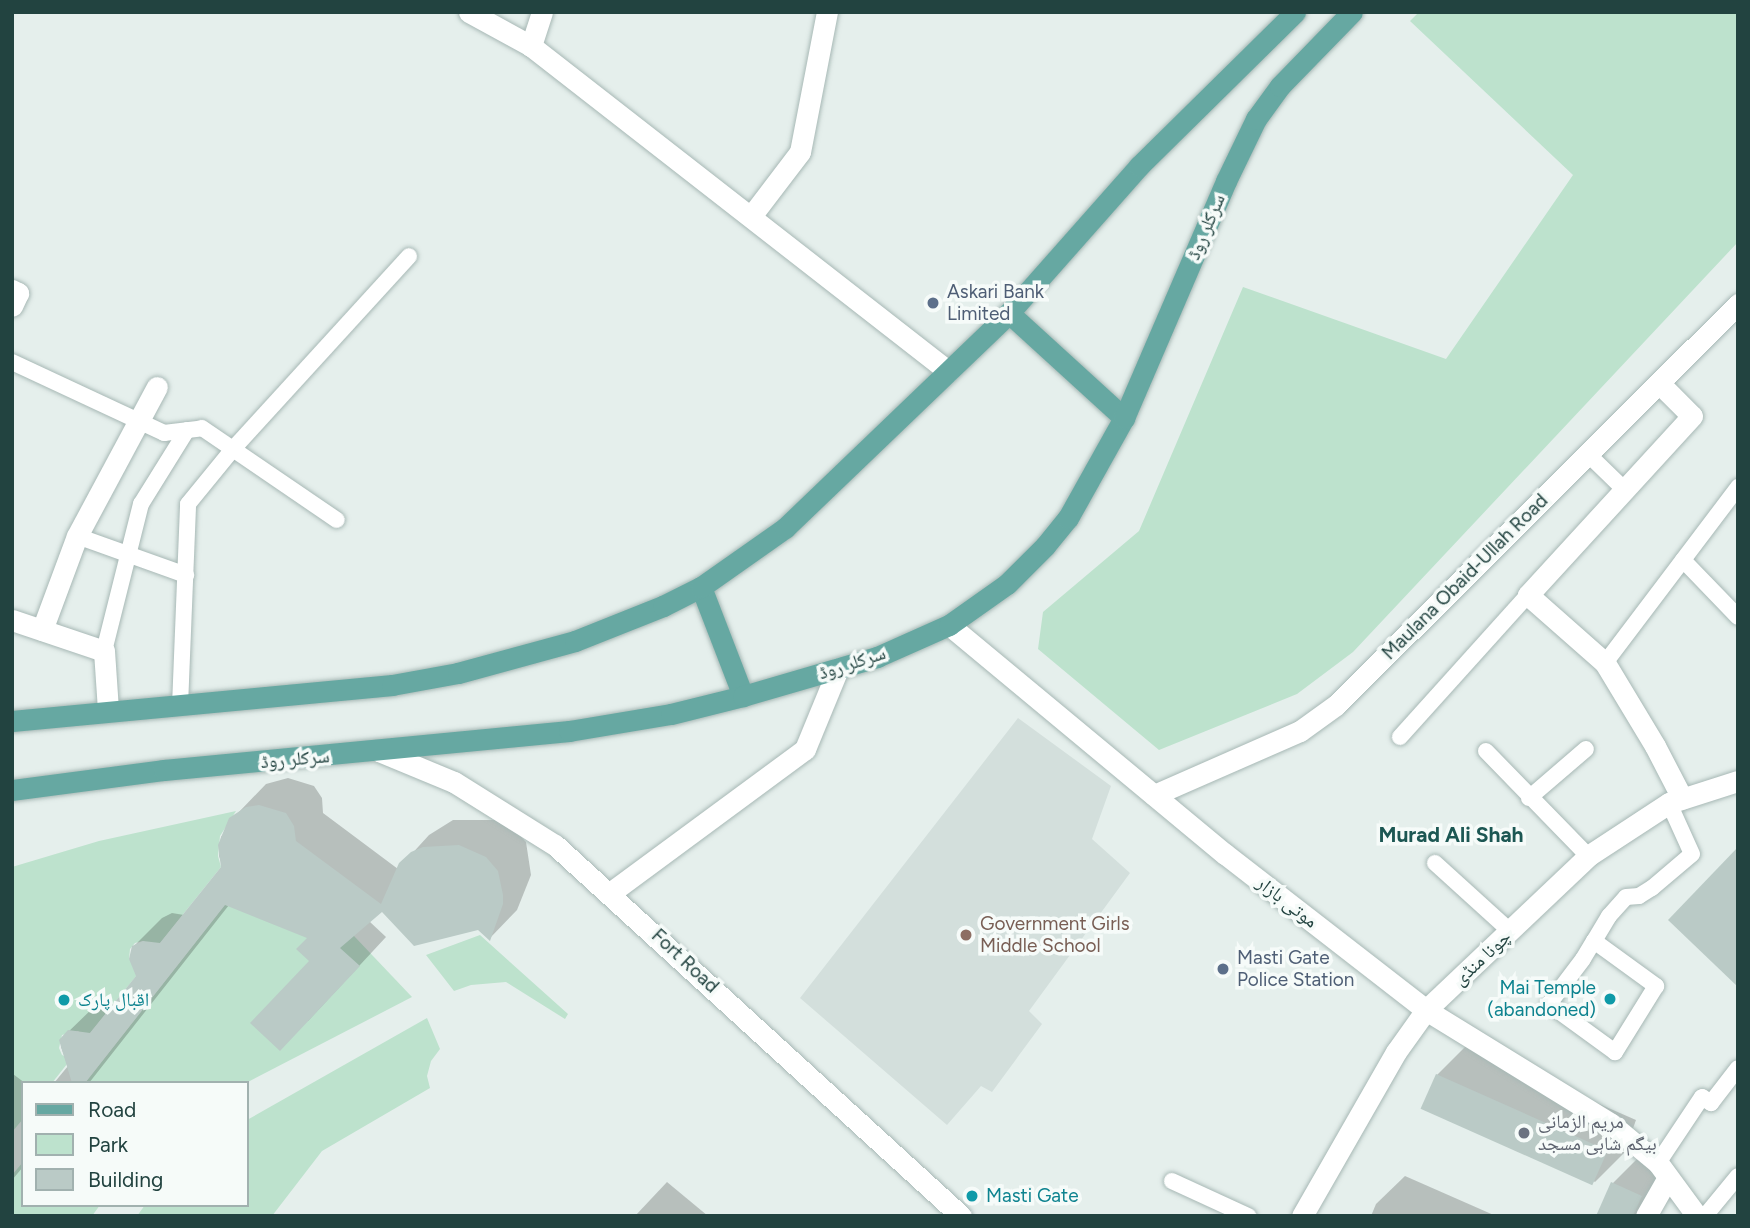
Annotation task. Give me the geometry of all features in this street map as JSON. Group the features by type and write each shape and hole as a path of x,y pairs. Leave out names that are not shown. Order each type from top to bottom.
{"main road":[{"path":"12,721 392,685 458,673 575,640 663,606 701,587 785,528 1009,313 1139,166 1295,12"},
{"name":"سرکلر روڈ","path":"12,790 164,769 379,751 569,731 671,713 743,696 877,657 949,625 1007,584 1045,547 1094,475 1124,418 1226,181 1256,119 1280,86 1352,12"},
{"path":"1009,313 1124,418"},
{"path":"701,587 743,696"}],"street":[{"path":"469,12 531,46 752,215 948,371"},
{"path":"531,46 542,12"},
{"path":"752,215 800,152 828,12"},
{"path":"12,290 18,293 12,306"},
{"name":"Maulana Obaid-Ullah Road","path":"1154,795 1300,731 1336,705 1738,304"},
{"path":"42,630 77,536 157,387"},
{"path":"1665,390 1692,416 1528,594 1605,663 1656,746 1675,801"},
{"path":"12,620 104,652 108,710"},
{"name":"موتی بازار","path":"949,625 1154,795 1426,1010 1611,1124 1662,1171 1697,1216"},
{"path":"610,892 805,749 838,669"},
{"name":"Fort Road","path":"379,751 454,782 555,845 610,892 961,1216"},
{"name":"چونا منڈی","path":"1303,1216 1396,1052 1426,1010 1588,856 1675,801 1738,781"},
{"path":"1646,1216 1662,1171"}],"lane":[{"path":"180,705 188,504 233,449 409,256"},
{"path":"12,362 164,433 202,428 337,520"},
{"path":"104,652 141,504 187,430"},
{"path":"1594,460 1625,489"},
{"path":"1605,663 1738,487"},
{"path":"77,536 186,575"},
{"path":"1683,560 1738,617"},
{"path":"1400,737 1528,594"},
{"path":"1529,798 1586,749"},
{"path":"1486,751 1588,856"},
{"path":"1594,941 1656,986 1615,1052 1549,1003 1609,916 1626,897 1639,896 1652,888 1692,854 1675,801"},
{"path":"1435,863 1511,932"},
{"path":"1662,1171 1702,1097 1711,1103 1738,1068"},
{"path":"1705,1216 1738,1176"},
{"path":"1172,1181 1248,1216"}],"shaded area":[{"name":"Government Girls Middle School","path":"1018,718 1111,786 1092,839 1130,873 1029,1011 1042,1024 992,1092 981,1086 947,1125 800,998"}],"green space":[{"path":"1419,12 1738,12 1738,242 1353,652 1297,694 1159,750 1038,649 1043,612 1139,531 1243,287 1446,359 1573,175 1410,21"},
{"name":"اقبال پارک","path":"236,811 220,836 218,856 221,867 156,948 143,941 135,943 130,949 129,959 141,970 86,1038 78,1031 62,1035 59,1048 62,1055 71,1059 54,1081 21,1081 21,1121 12,1132 12,867 99,841"},
{"path":"241,884 354,936 412,997 248,1082 87,1081"},
{"path":"480,935 568,1014 565,1019 506,982 471,985 454,991 426,955"},
{"path":"427,1018 440,1049 431,1061 427,1076 430,1088 322,1151 272,1216 137,1216 144,1207 248,1207 248,1119"},
{"path":"21,1164 21,1207 99,1207 92,1216 12,1216 12,1175"}],"building":[{"path":"259,805 286,813 294,826 296,841 381,904 399,863 411,852 423,847 459,845 486,857 498,871 503,895 503,904 490,941 478,930 414,946 382,912 340,948 360,966 280,1051 250,1023 309,961 296,949 307,938 225,905 87,1081 71,1081 59,1040 68,1030 90,1033 136,976 129,959 132,946 143,941 160,943 221,867 218,845 229,818 246,807"},
{"path":"1738,847 1738,987 1668,920"},
{"name":"مریم الزمانی بیگم شاہی مسجد","path":"1436,1074 1608,1150 1592,1185 1421,1109"},
{"path":"1611,1182 1642,1196 1633,1216 1596,1216"}],"place":[{"name":"Askari Bank Limited","path":"933,303"},
{"name":"Government Girls Middle School","path":"966,935"},
{"name":"Masti Gate Police Station","path":"1223,969"},
{"name":"Mai Temple (abandoned)","path":"1610,999"},
{"name":"اقبال پارک","path":"64,1000"},
{"name":"مریم الزمانی بیگم شاہی مسجد","path":"1524,1133"},
{"name":"Masti Gate","path":"972,1196"}],"district":[{"name":"Murad Ali Shah","path":"1451,835"}]}
